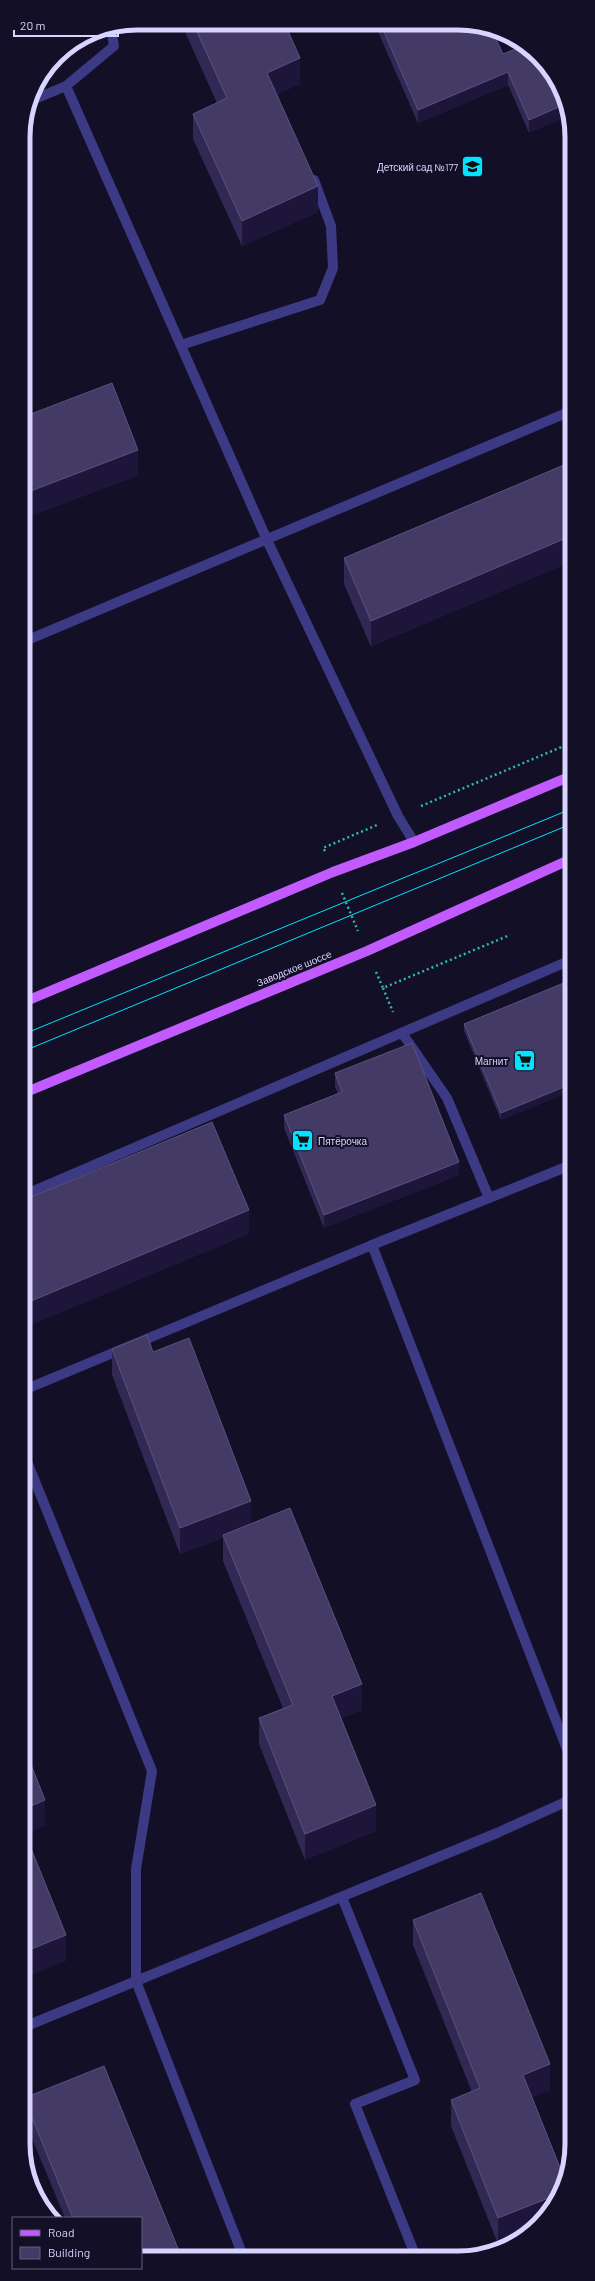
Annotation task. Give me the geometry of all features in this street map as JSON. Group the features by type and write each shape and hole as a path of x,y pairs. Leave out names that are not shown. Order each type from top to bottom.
{"main road":[{"path":"30,999 333,872 414,842 565,779"},
{"name":"Заводское шоссе","path":"30,1091 367,951 565,862"}],"lane":[{"path":"38,97 66,86 114,46 112,33"},
{"path":"66,86 267,540 398,816 414,842"},
{"path":"181,346 320,300 333,268 331,226 310,171"},
{"path":"30,639 565,414"},
{"path":"30,1192 565,963"},
{"path":"402,1033 447,1098 489,1198"},
{"path":"30,1388 565,1166"},
{"path":"372,1245 565,1744"},
{"path":"30,1469 152,1771 136,1870 136,1981 241,2251"},
{"path":"30,2025 497,1833 565,1802"},
{"path":"342,1897 415,2080 355,2104 414,2251"}],"path":[{"path":"510,935 383,988 323,848 565,746"}],"building":[{"path":"196,30 288,30 300,58 267,73 318,186 242,221 193,114 227,98"},
{"path":"383,30 465,30 479,32 495,37 503,54 518,48 534,61 554,90 560,107 529,120 508,72 418,110"},
{"path":"112,383 138,450 30,491 30,414"},
{"path":"565,465 565,539 371,621 344,558"},
{"name":"Магнит","path":"565,982 565,1086 501,1113 464,1024"},
{"path":"412,1043 459,1162 324,1215 284,1115 342,1092 335,1073"},
{"path":"212,1122 249,1210 30,1301 30,1198"},
{"path":"147,1335 153,1352 189,1338 251,1501 180,1528 112,1349"},
{"path":"290,1508 362,1684 332,1696 376,1805 305,1834 259,1718 293,1705 223,1535"},
{"path":"30,1762 45,1800 30,1806"},
{"path":"30,1846 66,1935 30,1950"},
{"path":"481,1893 550,2064 523,2075 561,2171 557,2185 550,2197 498,2218 451,2100 480,2088 413,1920"},
{"path":"104,2066 179,2251 142,2251 142,2217 73,2217 30,2113 30,2096"}],"tram line":[{"path":"30,1032 565,811"},
{"path":"30,1049 565,826"}],"place":[{"name":"Детский сад №177","path":"473,167"},
{"name":"Магнит","path":"524,1061"},
{"name":"Пятёрочка","path":"303,1141"}]}
